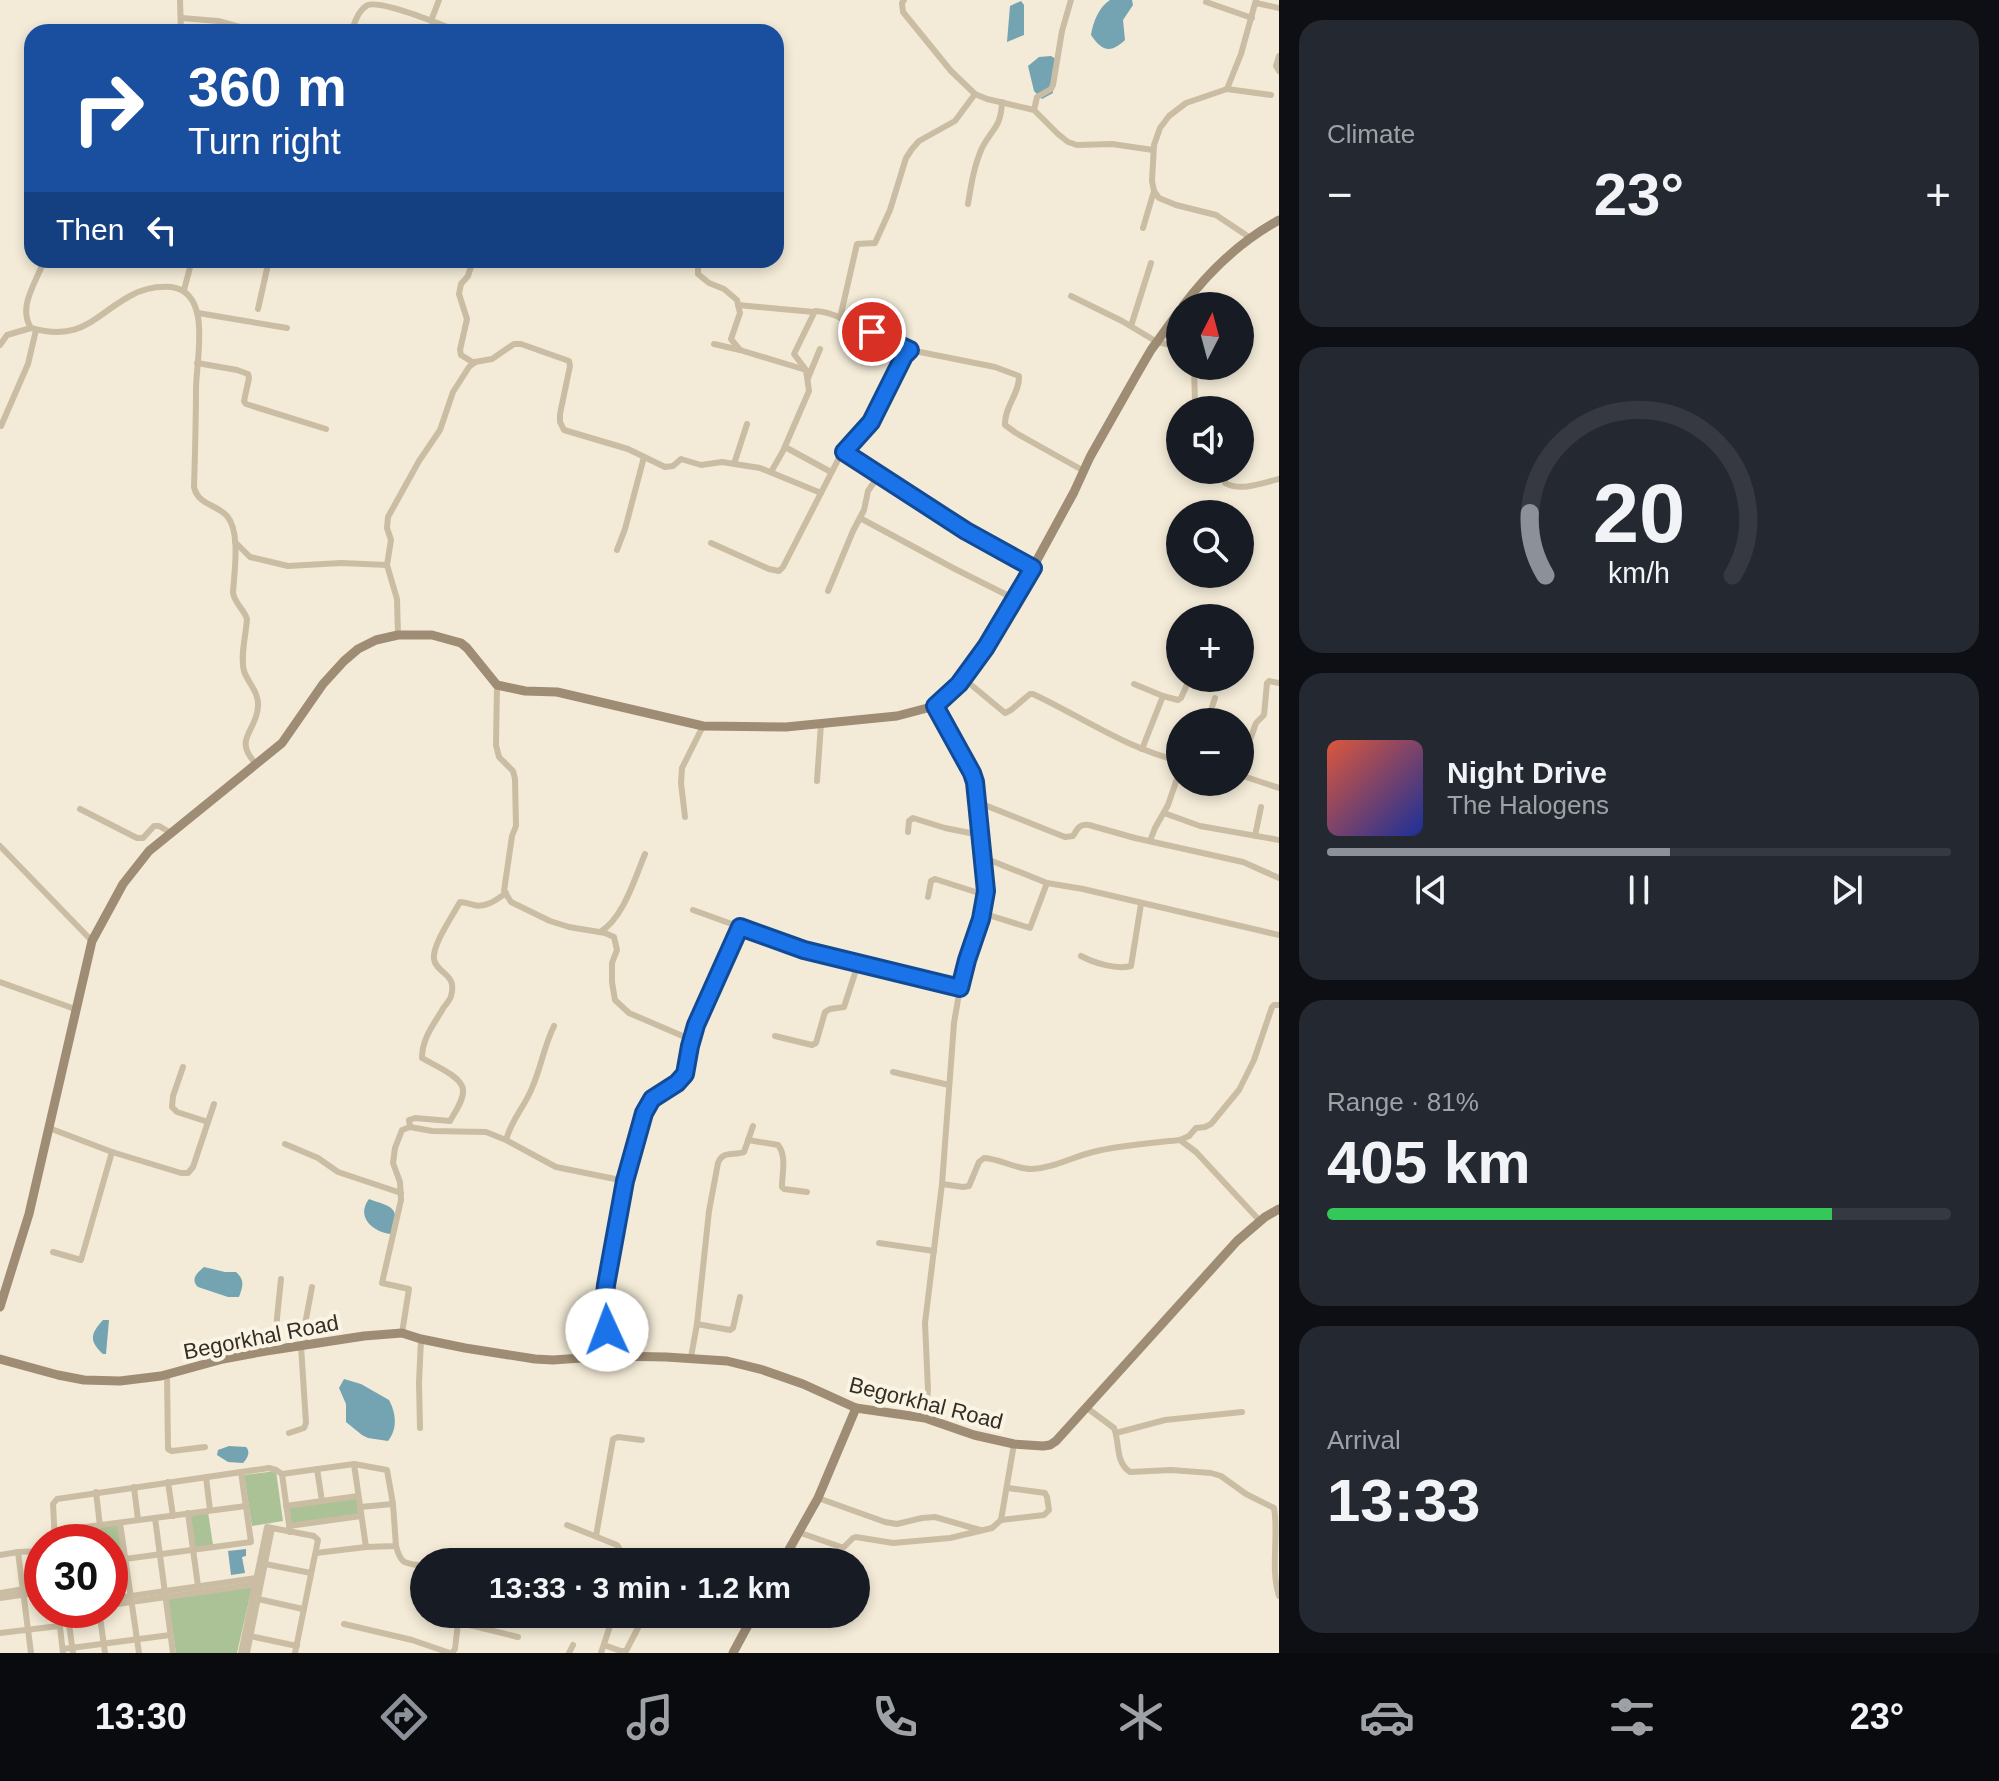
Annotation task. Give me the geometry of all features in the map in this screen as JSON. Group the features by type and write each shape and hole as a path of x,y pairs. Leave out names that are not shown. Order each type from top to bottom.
{"street":[{"path":"180,0 182,24"},
{"path":"431,21 439,0"},
{"path":"904,0 903,12 951,71 975,94 1034,110 1058,134 1077,145 1112,144 1153,150"},
{"path":"1034,110 1037,97 1053,85 1071,0"},
{"path":"1206,2 1252,18"},
{"path":"1227,89 1256,2 1279,8"},
{"path":"354,24 365,6 373,3 391,6 439,24"},
{"path":"182,18 229,24"},
{"path":"1279,56 1276,66 1279,71"},
{"path":"1249,237 1216,215 1164,202 1159,198 1152,181 1153,150 1160,128 1169,116 1186,103 1227,89 1271,95"},
{"path":"840,318 857,244 875,243 893,202 906,158 919,141 955,121 975,94"},
{"path":"968,204 980,153 1000,119 1002,102"},
{"path":"1143,228 1154,191"},
{"path":"1195,292 1249,237 1279,220"},
{"path":"1131,326 1151,263"},
{"path":"1,426 28,364 33,329 26,320 26,306 41,268"},
{"path":"184,290 190,268"},
{"path":"258,309 267,268"},
{"path":"470,268 459,294 467,319 460,353 474,363"},
{"path":"698,268 698,274 737,300 740,313 731,339 740,350"},
{"path":"0,345 7,335 33,329 68,332 80,328 147,287 184,290 194,303 200,334 194,487 199,499 224,513 230,520 235,542 233,593 247,619 243,665 258,699 258,710 245,745 248,755 256,764"},
{"path":"1071,296 1166,344"},
{"path":"738,305 822,311 910,350 995,367 1019,376 1020,382 1005,414 1005,425 1084,471"},
{"path":"771,472 808,395 810,386 806,370 794,354 814,312"},
{"path":"198,313 287,328"},
{"path":"0,1307 29,1214 92,941 123,884 149,851 282,743 323,684 358,649 376,640 398,635 432,635 461,643 497,685 525,691 557,692 703,726 786,727 821,724 897,716 935,706 963,678 986,647 1033,568 1100,439 1166,330"},
{"path":"398,635 397,599 387,565 391,540 387,528 388,517 440,430 453,392 474,363 492,359 517,343 567,360 570,366 560,414 561,427 568,432 604,441 668,467 681,459 705,466 715,462 760,468 821,493"},
{"path":"714,344 806,370"},
{"path":"808,378 820,349"},
{"path":"711,543 779,571 831,472 871,422 904,356 910,350"},
{"path":"197,363 248,374 246,404 326,429"},
{"path":"734,464 747,424"},
{"path":"785,447 831,472"},
{"path":"844,452 966,531 1033,568"},
{"path":"617,550 644,457"},
{"path":"828,591 866,505 868,491 879,475"},
{"path":"1226,484 1231,487 1254,485 1279,479"},
{"path":"860,518 1015,599"},
{"path":"235,542 250,557 288,566 341,563 387,565"},
{"path":"963,678 1002,711 1008,712 1027,695 1033,694 1119,739 1166,757"},
{"path":"1254,729 1264,715 1267,683 1272,680 1279,683"},
{"path":"1134,684 1178,700 1184,692"},
{"path":"497,685 496,745 499,757 513,771 515,779 516,826 504,880 506,893 511,902 550,921 614,937 617,950 612,963 615,1000 629,1013 692,1040"},
{"path":"1142,749 1163,696"},
{"path":"1212,708 1215,698"},
{"path":"925,1418 928,1390 925,1323 942,1184 954,1023 960,988 985,895 972,773 935,706"},
{"path":"817,781 821,724"},
{"path":"685,817 682,768 703,726"},
{"path":"1254,778 1279,788"},
{"path":"1150,841 1170,796"},
{"path":"977,802 1065,837 1073,836 1082,825 1243,862 1279,878"},
{"path":"1255,836 1261,807"},
{"path":"80,809 137,838 143,838 154,826 171,833"},
{"path":"1164,813 1200,826 1279,840"},
{"path":"908,832 909,821 913,818 980,835"},
{"path":"0,846 92,941"},
{"path":"600,932 610,926 618,913 645,854"},
{"path":"982,857 1047,883 1279,935"},
{"path":"928,897 931,881 935,879 985,895"},
{"path":"982,913 1030,928 1047,883"},
{"path":"410,1127 409,1120 415,1118 450,1121 464,1092 462,1084 453,1076 422,1058 424,1039 451,997 449,975 436,965 435,951 460,902 476,906 489,904 506,893"},
{"path":"1081,956 1121,968 1131,966 1141,904"},
{"path":"693,910 804,950 960,988"},
{"path":"610,1356 604,1305 625,1181 648,1105 682,1078 696,1025 740,927"},
{"path":"775,1036 812,1045 816,1043 825,1012 844,1007 847,1003 858,964"},
{"path":"0,982 75,1009"},
{"path":"942,1184 969,1186 979,1162 984,1158 1034,1169 1103,1150 1180,1140 1196,1128 1208,1126 1239,1090 1254,1060 1272,1007 1279,1005"},
{"path":"506,1140 511,1123 534,1084 554,1026"},
{"path":"183,1067 172,1107 177,1112 208,1122"},
{"path":"893,1072 949,1085"},
{"path":"49,1128 112,1152 188,1173 193,1167 214,1104"},
{"path":"691,1357 718,1163 725,1155 744,1152 753,1126"},
{"path":"402,1333 409,1289 382,1283 401,1193 393,1157 402,1130 410,1127 432,1131 486,1132 556,1167 625,1181"},
{"path":"748,1140 778,1145 783,1155 782,1187 807,1192"},
{"path":"1180,1140 1196,1152 1260,1221"},
{"path":"285,1144 318,1158 338,1172 401,1193"},
{"path":"53,1252 81,1260 112,1152"},
{"name":"Begorkhal Road","path":"0,1359 84,1380 120,1381 167,1374 223,1359 364,1336 402,1333 535,1359 610,1356 691,1357 727,1361 803,1384 856,1408 925,1418 974,1435 1014,1444 1050,1445 1230,1250 1260,1221 1279,1209"},
{"path":"879,1243 934,1251"},
{"path":"276,1350 281,1279"},
{"path":"289,1433 301,1430 306,1423 302,1346 312,1287"},
{"path":"697,1324 730,1330 740,1297"},
{"path":"420,1428 421,1339"},
{"path":"167,1374 168,1449 205,1447"},
{"path":"789,1548 818,1498 856,1408"},
{"path":"1087,1408 1110,1424 1116,1433 1120,1462 1125,1470 1171,1470 1221,1476 1246,1494 1274,1508 1279,1596"},
{"path":"1116,1433 1165,1420 1242,1412"},
{"path":"596,1536 613,1439 642,1440"},
{"path":"1001,1520 1014,1444"},
{"path":"354,1464 366,1547"},
{"path":"55,1524 54,1501 96,1492 269,1468 282,1474 354,1464 387,1470 399,1559 410,1563"},
{"path":"317,1469 322,1501"},
{"path":"128,1559 251,1542 241,1472"},
{"path":"282,1474 290,1529"},
{"path":"206,1477 210,1510"},
{"path":"168,1482 173,1516"},
{"path":"134,1487 138,1520"},
{"path":"798,1532 841,1547 856,1537 893,1543 950,1538 992,1528 1001,1520 1044,1515 1049,1510 1045,1493 1008,1488"},
{"path":"96,1492 100,1524"},
{"path":"286,1506 358,1496"},
{"path":"818,1498 885,1522 897,1524 935,1517 982,1531"},
{"path":"290,1529 393,1504"},
{"path":"113,1524 246,1506"},
{"path":"188,1513 198,1586"},
{"path":"155,1518 173,1653"},
{"path":"567,1525 619,1548"},
{"path":"244,1653 265,1564 269,1527"},
{"path":"244,1653 269,1527"},
{"path":"249,1529 290,1529 317,1538 319,1543 296,1649 250,1636"},
{"path":"316,1553 396,1546"},
{"path":"18,1552 31,1653"},
{"path":"0,1555 24,1552"},
{"path":"265,1564 311,1573"},
{"path":"128,1579 139,1653"},
{"path":"165,1594 198,1586 259,1581"},
{"path":"128,1600 259,1581"},
{"path":"0,1596 22,1592"},
{"path":"258,1599 303,1609"},
{"path":"344,1624 451,1653 455,1649 457,1628"},
{"path":"0,1633 47,1628"},
{"path":"59,1628 63,1651 170,1635"},
{"path":"70,1628 72,1651"},
{"path":"102,1628 105,1653"},
{"path":"490,1628 518,1637"},
{"path":"601,1653 609,1628"},
{"path":"604,1645 626,1651 638,1628"},
{"path":"733,1653 747,1628"},
{"path":"569,1653 573,1645"}],"green space":[{"path":"276,1471 283,1521 252,1526 244,1475"},
{"path":"357,1498 359,1514 291,1524 288,1507"},
{"path":"208,1512 213,1545 194,1548 189,1515"},
{"path":"252,1587 237,1653 176,1653 168,1599"}],"water":[{"path":"1110,0 1132,0 1133,5 1123,20 1125,40 1106,49 1091,35 1097,15"},
{"path":"1021,1 1024,5 1024,35 1007,42 1010,6"},
{"path":"1039,57 1056,59 1052,74 1053,93 1042,99 1034,91 1028,66"},
{"path":"369,1199 392,1209 395,1218 392,1234 379,1231 368,1223 364,1212"},
{"path":"204,1267 236,1272 242,1283 239,1297 228,1297 198,1287 195,1279"},
{"path":"103,1320 109,1320 106,1354 93,1341 96,1329"},
{"path":"344,1379 361,1384 389,1400 395,1421 388,1441 368,1438 346,1422 346,1404 339,1388"},
{"path":"229,1446 246,1447 248,1453 243,1463 228,1462 217,1455 218,1450"},
{"path":"246,1549 246,1556 242,1557 245,1573 231,1575 228,1551"}],"route":[{"path":"607,1330 604,1305 606,1285 625,1181 644,1113 652,1099 685,1074 696,1025 740,927 804,950 960,988 981,919 986,891 975,782 935,706 959,684 986,647 1033,568 966,531 844,452 871,422 904,356 910,350 872,332"}]}
